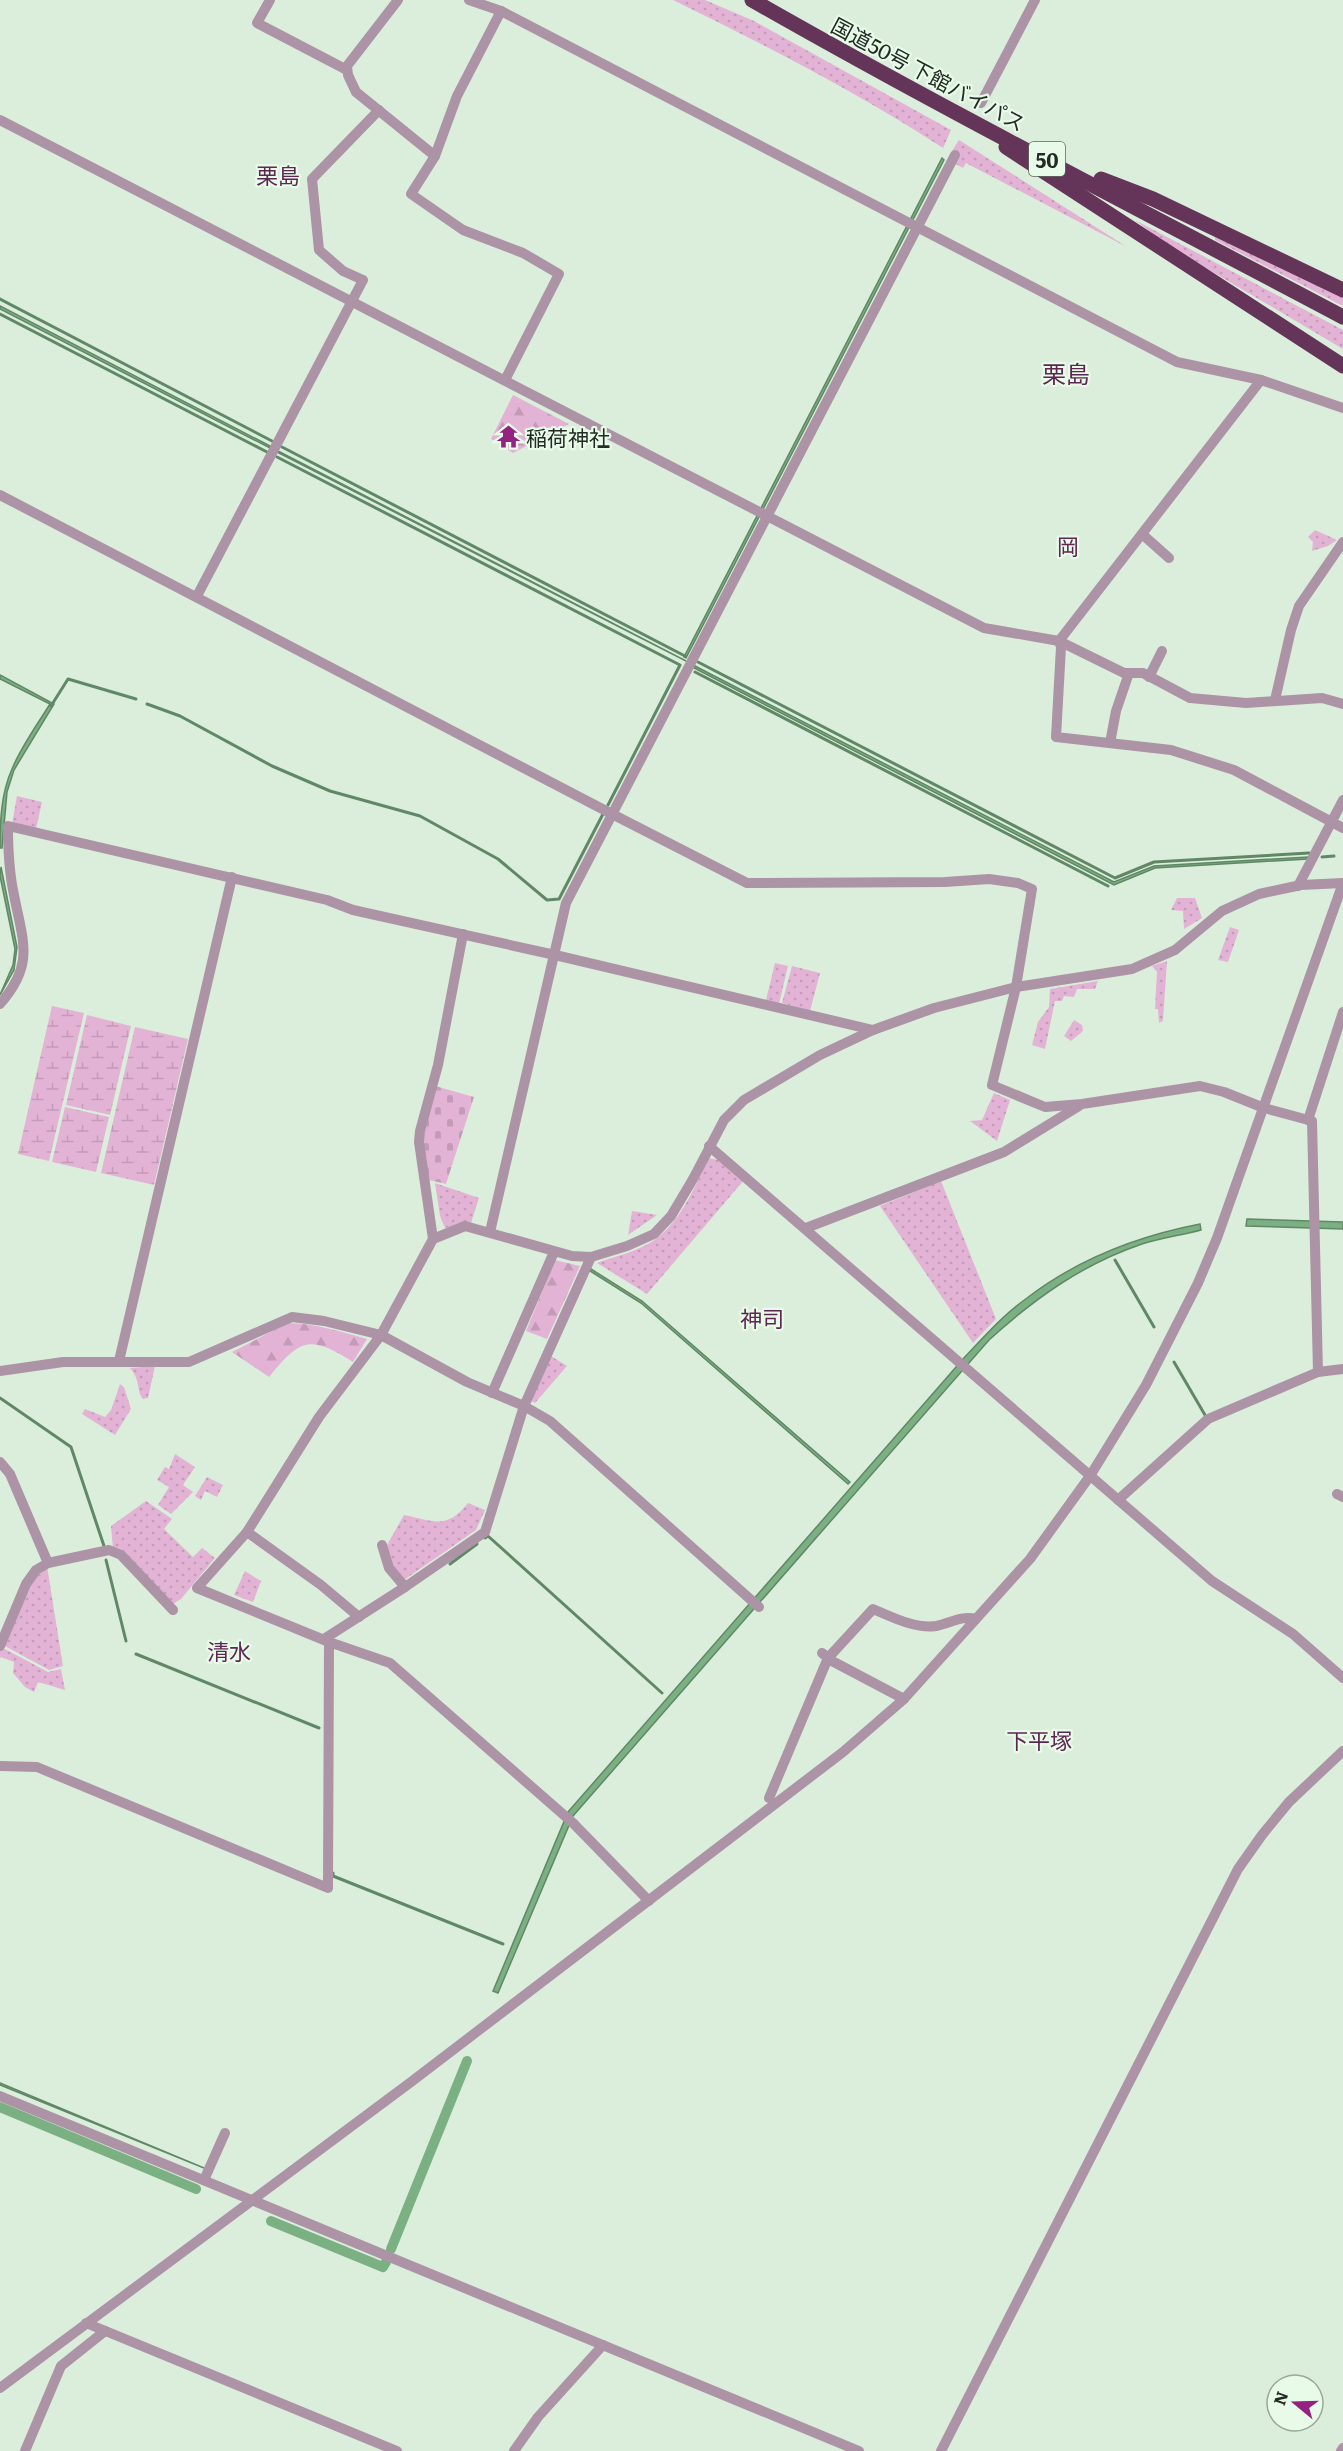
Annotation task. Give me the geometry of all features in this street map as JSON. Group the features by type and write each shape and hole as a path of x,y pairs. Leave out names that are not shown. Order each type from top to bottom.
{"highway":[{"path":"740,0 776,14"},
{"name":"国道50号 下館バイパス","path":"752,0 971,122 1040,155 1343,317"},
{"path":"971,122 1027,163 1343,366"},
{"path":"1040,155 1153,199 1343,290"}],"street":[{"path":"270,0 257,23 347,70"},
{"path":"398,0 347,66 347,70 356,92 435,156"},
{"path":"469,0 501,11 1177,362 1261,380 1343,408"},
{"path":"981,103 1035,0"},
{"path":"501,11 457,96 435,156 411,194 463,230 523,253 559,274 505,380"},
{"path":"197,596 363,280 343,271 319,250 312,179 379,110"},
{"path":"0,120 984,628 1059,641 1124,673 1143,673 1190,698 1246,703 1322,698 1343,704"},
{"path":"490,1232 566,903 762,513 912,224 955,154"},
{"path":"1059,641 1261,380"},
{"path":"0,495 747,883 945,882 989,879 1018,883 1032,890 1016,987 992,1085 1045,1107 1082,1104 1200,1086 1224,1092 1264,1108 1312,1121 1318,1372"},
{"path":"1142,534 1169,558"},
{"path":"1275,700 1291,630 1299,606 1343,542"},
{"path":"1059,641 1061,647 1056,737 1171,750 1234,770 1343,828"},
{"path":"1149,677 1162,651"},
{"path":"1110,743 1116,711 1129,673"},
{"path":"1298,886 1343,800"},
{"path":"0,1004 21,970 25,950 4,858 8,826 327,900 353,910 873,1030"},
{"path":"119,1361 232,877"},
{"path":"0,2388 411,2082 843,1752 904,1699 1030,1559 1090,1476 1146,1385 1198,1283 1217,1238 1343,883 1298,886 1259,894 1222,912 1175,950 1132,969 1016,987 934,1008 873,1030 820,1055 744,1100 724,1120 671,1216 654,1234 627,1246 591,1257 554,1252 465,1226 434,1239"},
{"path":"463,934 438,1065 420,1131 419,1142 434,1239 381,1335 319,1417 247,1532 197,1588 390,1664 573,1823 649,1901"},
{"path":"1308,1120 1343,1012"},
{"path":"806,1228 1004,1152 1082,1104"},
{"path":"709,1146 1212,1581 1293,1634 1343,1678"},
{"path":"492,1393 554,1252"},
{"path":"327,1640 485,1532 524,1406 591,1257"},
{"path":"0,1371 63,1362 189,1362 292,1317 324,1321 381,1335 467,1382 524,1406 550,1421 759,1607"},
{"path":"1118,1500 1208,1419 1318,1372 1343,1369"},
{"path":"0,1462 10,1474 48,1563"},
{"path":"247,1532 321,1584 359,1617"},
{"path":"382,1545 389,1568 405,1587"},
{"path":"0,1647 26,1584 36,1570 48,1563 114,1550 173,1610"},
{"path":"770,1798 825,1656 873,1609 911,1624 934,1626 967,1616 976,1619"},
{"path":"0,1766 37,1767 328,1888 327,1640"},
{"path":"825,1656 904,1699"},
{"path":"941,2451 1238,1869 1289,1802 1343,1751"},
{"path":"0,2096 859,2451"},
{"path":"204,2180 225,2133"},
{"path":"86,2323 397,2451"},
{"path":"25,2451 61,2366 105,2331"},
{"path":"514,2451 538,2417 603,2345"}],"green space":[{"path":"673,0 705,0 754,21 951,130 943,148 810,70"},
{"path":"959,140 1127,247 966,163 963,168 954,163 958,154 952,151"},
{"path":"1135,220 1343,330 1343,349 1167,245"},
{"path":"1215,237 1343,295 1343,306 1215,240"},
{"path":"513,395 569,424 513,453 491,439"},
{"path":"1315,530 1337,540 1328,546 1312,551 1313,542 1308,537"},
{"path":"17,796 42,802 36,829 12,824"},
{"path":"1177,898 1195,898 1202,918 1184,929 1183,911 1171,910"},
{"path":"1230,927 1239,930 1228,962 1218,960"},
{"path":"1167,961 1163,1021 1159,1023 1158,1009 1155,1009 1157,972 1152,966"},
{"path":"775,963 788,966 779,1004 766,1000"},
{"path":"792,966 820,973 810,1011 782,1003"},
{"path":"1098,981 1095,989 1077,989 1074,997 1064,996 1062,1001 1055,1001 1045,1049 1032,1045 1038,1022 1049,1007 1050,989"},
{"path":"52,1006 84,1013 49,1161 18,1154"},
{"path":"87,1015 131,1026 110,1115 66,1105"},
{"path":"1074,1020 1082,1025 1083,1031 1071,1041 1064,1036"},
{"path":"135,1027 188,1039 154,1185 101,1173"},
{"path":"435,1086 474,1097 446,1184 429,1180 422,1144"},
{"path":"994,1093 1010,1100 997,1141 970,1121 982,1120"},
{"path":"65,1107 109,1117 96,1172 52,1162"},
{"path":"709,1158 718,1160 744,1180 647,1294 597,1263 640,1248 667,1229 684,1207"},
{"path":"941,1181 996,1319 973,1343 880,1206"},
{"path":"435,1183 479,1198 471,1223 445,1228 440,1216"},
{"path":"632,1211 657,1215 628,1235"},
{"path":"555,1260 580,1266 547,1339 526,1331"},
{"path":"288,1323 318,1326 367,1339 353,1362 326,1347 307,1345 298,1348 269,1377 232,1352"},
{"path":"551,1356 567,1366 535,1403 531,1401"},
{"path":"155,1366 148,1398 143,1399 136,1377 130,1368"},
{"path":"120,1384 124,1387 131,1409 115,1435 82,1414 85,1409 105,1417 111,1410"},
{"path":"175,1454 195,1467 183,1485 193,1492 171,1514 158,1505 169,1487 157,1480 165,1467 169,1469"},
{"path":"207,1477 223,1485 217,1497 205,1491 201,1500 195,1496"},
{"path":"146,1501 172,1519 164,1529 193,1557 202,1548 215,1558 181,1599 173,1604 113,1548 111,1526"},
{"path":"468,1503 485,1510 476,1530 404,1580 392,1564 387,1545 404,1515 432,1521 446,1520 460,1512"},
{"path":"47,1566 63,1666 49,1670 3,1645 28,1585"},
{"path":"245,1571 261,1581 253,1602 234,1595"},
{"path":"3,1648 48,1672 61,1669 65,1690 38,1682 34,1692 25,1687 13,1673 14,1662 1,1657 0,1659 0,1651"}],"shaded area":[{"path":"942,158 944,160 686,658 684,657"},
{"path":"0,306 270,446 270,448 0,309"},
{"path":"278,451 686,661 277,452"},
{"path":"695,666 1114,882 1154,866 1308,857 1308,859 1155,868 1114,885 694,668"},
{"path":"0,675 54,704 14,770 7,792 2,848 0,848 1,818 8,778 20,753 50,704 0,679"},
{"path":"1,867 17,947 14,970 0,995 13,965 15,949 0,876"},
{"path":"1247,1219 1343,1222 1343,1229 1246,1226"},
{"path":"1200,1224 1201,1230 1142,1244 1080,1272 1042,1296 989,1340 573,1816 498,1993 493,1991 568,1812 963,1359 1010,1312 1067,1272 1131,1242"},
{"path":"591,1269 642,1301 850,1482 848,1484 641,1303 590,1271"},
{"path":"0,2083 204,2168 0,2085"}],"waterway":[{"path":"0,299 272,441"},
{"path":"0,314 267,452"},
{"path":"282,447 685,656"},
{"path":"277,457 680,665 608,805"},
{"path":"698,662 1115,878 1154,862 1309,853"},
{"path":"695,672 1108,886"},
{"path":"51,706 68,679 136,699"},
{"path":"147,704 180,716 272,766 330,791 420,816 498,859 547,900 559,899 603,814"},
{"path":"1322,857 1334,856"},
{"path":"1115,1260 1154,1327"},
{"path":"1174,1362 1205,1415"},
{"path":"0,1398 71,1447 104,1546"},
{"path":"485,1538 488,1536 662,1693"},
{"path":"450,1564 477,1544"},
{"path":"106,1560 126,1641"},
{"path":"136,1654 319,1728"},
{"path":"333,1873 333,1876 503,1944"},
{"path":"391,2249 467,2061"},
{"path":"0,2107 196,2189"},
{"path":"271,2221 383,2267 386,2262"}],"place":[{"name":"稲荷神社","path":"508,436"}],"district":[{"name":"栗島","path":"278,174"},
{"name":"栗島","path":"1066,372"},
{"name":"岡","path":"1068,545"},
{"name":"神司","path":"762,1317"},
{"name":"清水","path":"229,1650"},
{"name":"下平塚","path":"1039,1739"}]}
